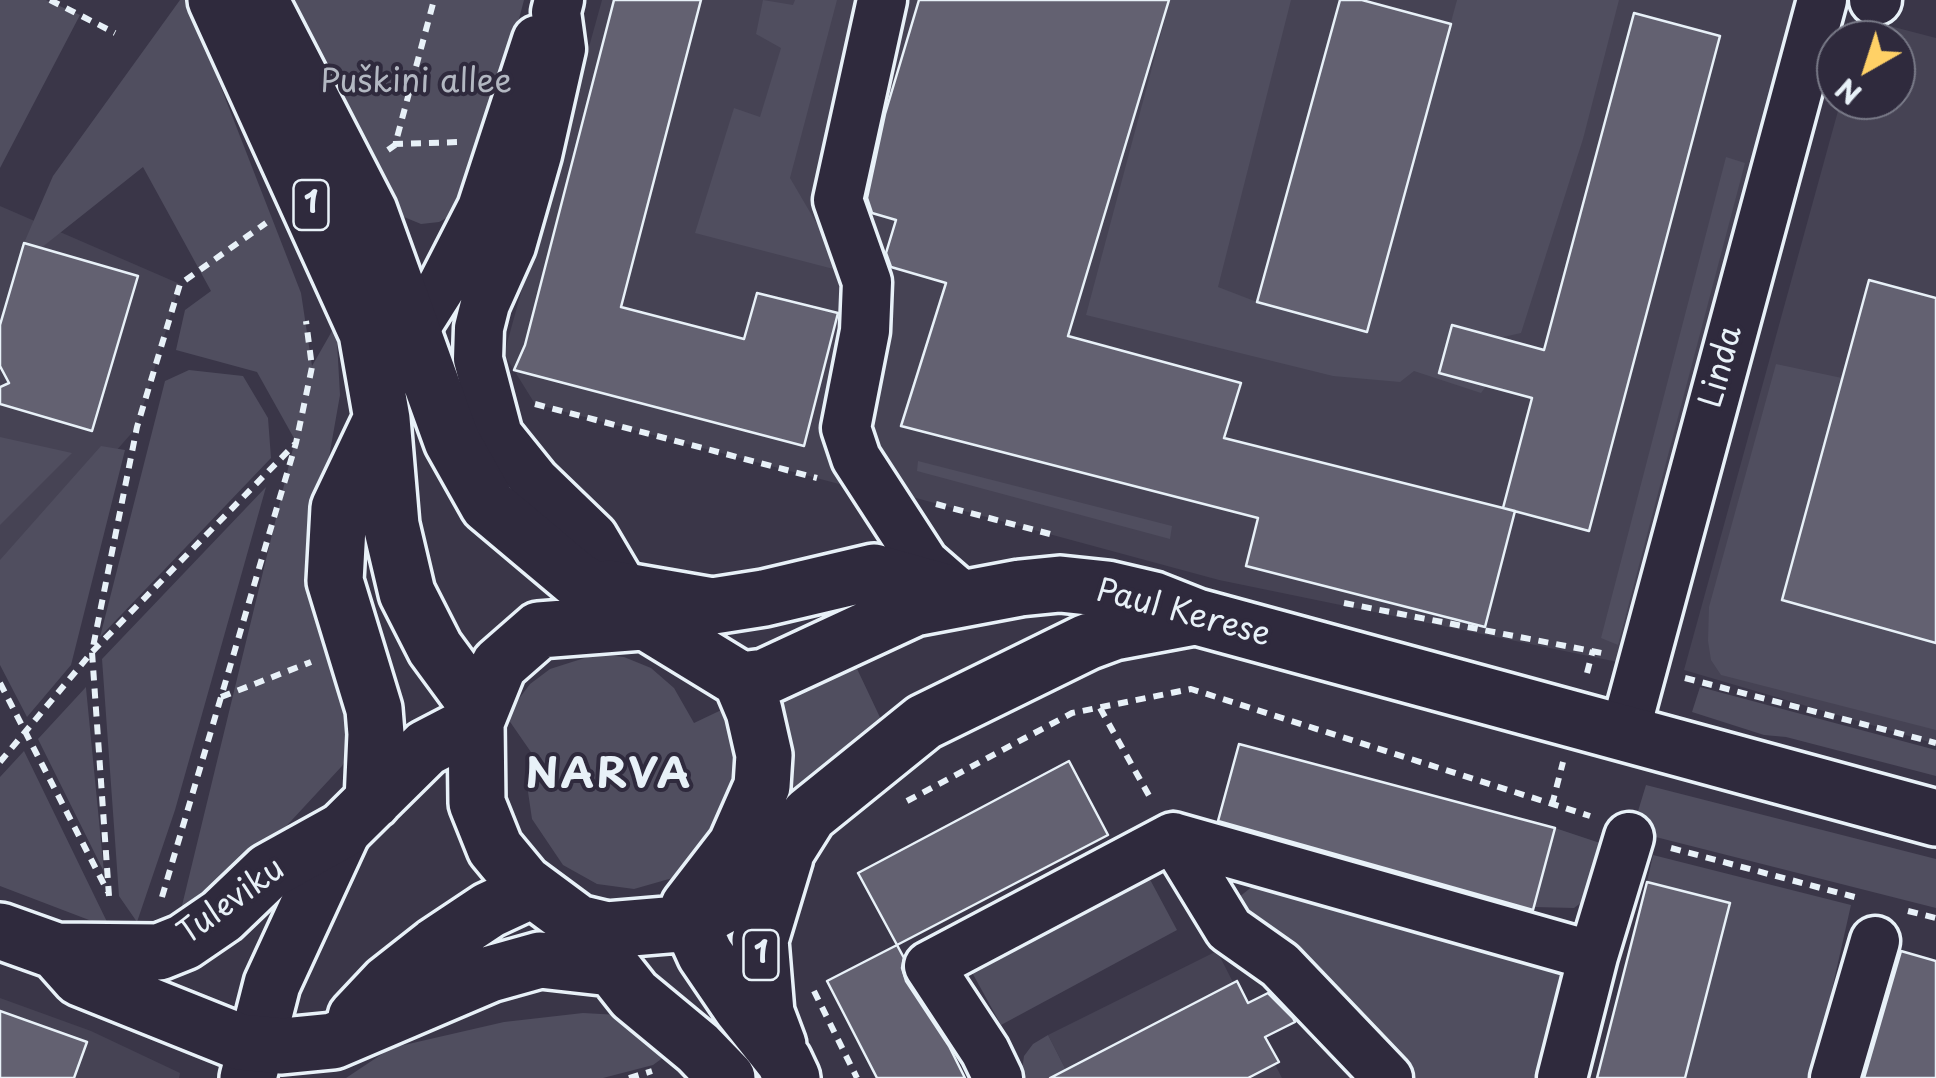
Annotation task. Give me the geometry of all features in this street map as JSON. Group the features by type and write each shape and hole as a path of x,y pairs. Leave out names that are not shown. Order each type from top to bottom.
{"main road":[{"name":"1","path":"216,0 367,334 382,419 390,525 406,593 477,715"},
{"name":"1","path":"260,0 369,211 452,441 488,505 576,579 635,608 741,680"},
{"path":"358,816 374,709 335,582 339,508 382,419"},
{"path":"727,1078 688,1038 634,995 578,923 532,890 495,848 477,803 477,715 499,665 539,630 635,608 713,606 764,598 874,572 963,597"},
{"name":"Paul Kerese","path":"741,680 765,676 914,608 1060,584 1107,589 1154,600 1196,617 1936,818"},
{"path":"578,923 608,930 675,919 746,894 787,850 809,815 924,722 1087,642 1114,632 1196,617"},
{"path":"675,919 736,846 762,786 764,755 754,711 741,680"},
{"path":"252,1061 272,984 358,816 426,748 477,715"},
{"name":"Tuleviku","path":"56,951 131,932 159,952 184,942 222,916 269,871 358,816"},
{"name":"1","path":"787,850 760,940 766,1013 788,1070"},
{"path":"322,1060 388,983 489,910 532,890"},
{"name":"1","path":"675,919 705,954 788,1070"},
{"name":"Tuleviku","path":"0,931 56,951 80,978 240,1042 252,1061 282,1046 322,1060 490,974 540,960 610,968"}],"street":[{"path":"882,0 838,200 867,282 865,332 846,428 856,458 924,563 963,597"},
{"name":"Linda","path":"1624,734 1822,0"},
{"path":"382,419 412,333 443,284 482,208 534,44 558,6"},
{"path":"558,6 561,49 538,155 511,246 485,304 478,359 498,435 534,481 593,537 635,608"},
{"path":"998,1078 985,1051 929,966 1172,837 1593,956"},
{"path":"1172,837 1229,929 1280,965 1388,1078"},
{"path":"1562,1078 1629,837"},
{"path":"1835,1078 1875,942"}],"path":[{"path":"50,0 115,33"},
{"path":"380,134 395,145 476,141 501,146"},
{"path":"110,896 92,652 137,427 180,284 270,220"},
{"path":"131,932 296,443 312,367 304,312"},
{"path":"526,390 535,404 843,485 874,487 1067,538"},
{"path":"0,762 92,652 296,443"},
{"path":"1344,603 1592,650 1642,667 1936,743"},
{"path":"0,682 24,735 131,932"},
{"path":"1099,707 1172,837"}],"shaded area":[{"path":"602,0 1822,0 1642,667 1219,580 868,485 843,485 535,404 504,354"},
{"path":"1916,33 1936,38 1936,744 1684,670 1835,120 1916,120"},
{"path":"0,206 180,284 137,427 0,583"},
{"path":"1217,951 1282,1078 1070,1078 1048,1035"},
{"path":"0,998 91,1031 180,1073 179,1078 0,1078"}],"green space":[{"path":"0,0 46,0 80,15 0,168"},
{"path":"180,0 187,0 301,293 312,366 336,324 340,395 319,514 355,742 342,766 215,903 178,922 295,440 257,372 176,350 185,310 211,291 143,167 41,248 24,243 53,176"},
{"name":"Puškini allee","path":"281,0 524,0 474,191 456,213 439,222 421,224 393,207"},
{"path":"763,0 793,5 795,0 837,0 790,178 845,272 695,233 734,108 760,117 781,48 756,34"},
{"path":"1170,0 1291,0 1218,287 1257,302 1367,331 1457,0 1619,0 1583,139 1521,333 1499,338 1452,326 1486,386 1481,393 1414,371 1400,382 1333,376 1086,315"},
{"path":"1726,157 1745,163 1618,645 1601,638"},
{"path":"1776,364 1842,378 1782,600 1936,643 1936,730 1721,675 1711,660 1709,607"},
{"path":"189,370 243,376 268,418 271,458 100,637 165,381"},
{"path":"0,437 72,453 0,525"},
{"path":"101,446 125,450 71,665 27,717 0,665 0,560"},
{"path":"918,461 1172,526 1170,539 917,471"},
{"path":"266,487 175,810 137,922 119,896 102,659"},
{"path":"597,654 624,657 651,668 674,688 694,723 734,704 744,761 710,847 676,877 634,889 597,884 563,865 532,819 527,785 533,755 506,716 530,684 550,669"},
{"path":"850,654 886,730 776,811 772,690"},
{"path":"1700,687 1936,750 1936,776 1786,737 1764,735 1692,712"},
{"path":"86,688 104,872 38,739"},
{"path":"24,751 110,928 0,886 0,777"},
{"path":"1646,785 1936,859 1936,908 1632,831"},
{"path":"1555,828 1600,843 1594,893 1574,908 1534,907"},
{"path":"1653,855 1851,905 1812,1078 1685,1078 1729,904 1647,882"},
{"path":"1146,872 1177,930 1001,1025 969,967"},
{"path":"1264,882 1540,953 1569,980 1556,1078 1407,1078 1234,901"},
{"path":"583,1013 619,1015 671,1052 653,1065 603,1078 346,1078 391,1048 504,1022"},
{"path":"1048,1035 1070,1078 1021,1078 1024,1056 1033,1044"}],"building":[{"path":"614,0 701,0 621,307 744,339 757,293 838,313 804,446 514,370 525,345"},
{"path":"919,0 1169,0 1068,336 1241,383 1224,438 1515,511 1485,627 1246,566 1258,518 901,426 946,283 891,267 886,253 896,220 872,213 867,198 885,114"},
{"path":"1340,0 1362,0 1451,24 1367,332 1257,302"},
{"path":"1634,13 1720,36 1589,531 1503,508 1532,398 1439,373 1452,325 1544,350"},
{"path":"24,243 138,276 92,431 0,404 0,387 9,383 0,366 0,325"},
{"path":"1869,280 1936,298 1936,643 1782,600"},
{"path":"1239,744 1555,828 1533,910 1218,821"},
{"path":"1069,761 1108,835 897,945 858,873"},
{"path":"1647,882 1730,903 1685,1078 1597,1078"},
{"path":"897,945 904,958 906,981 965,1078 877,1078 827,981"},
{"path":"1901,951 1936,961 1936,1078 1864,1078"},
{"path":"1237,981 1248,1003 1268,993 1293,1018 1295,1022 1265,1037 1279,1062 1248,1078 1050,1078"},
{"path":"0,1011 87,1042 74,1078 0,1078"}],"district":[{"name":"NARVA","path":"609,776"}]}
